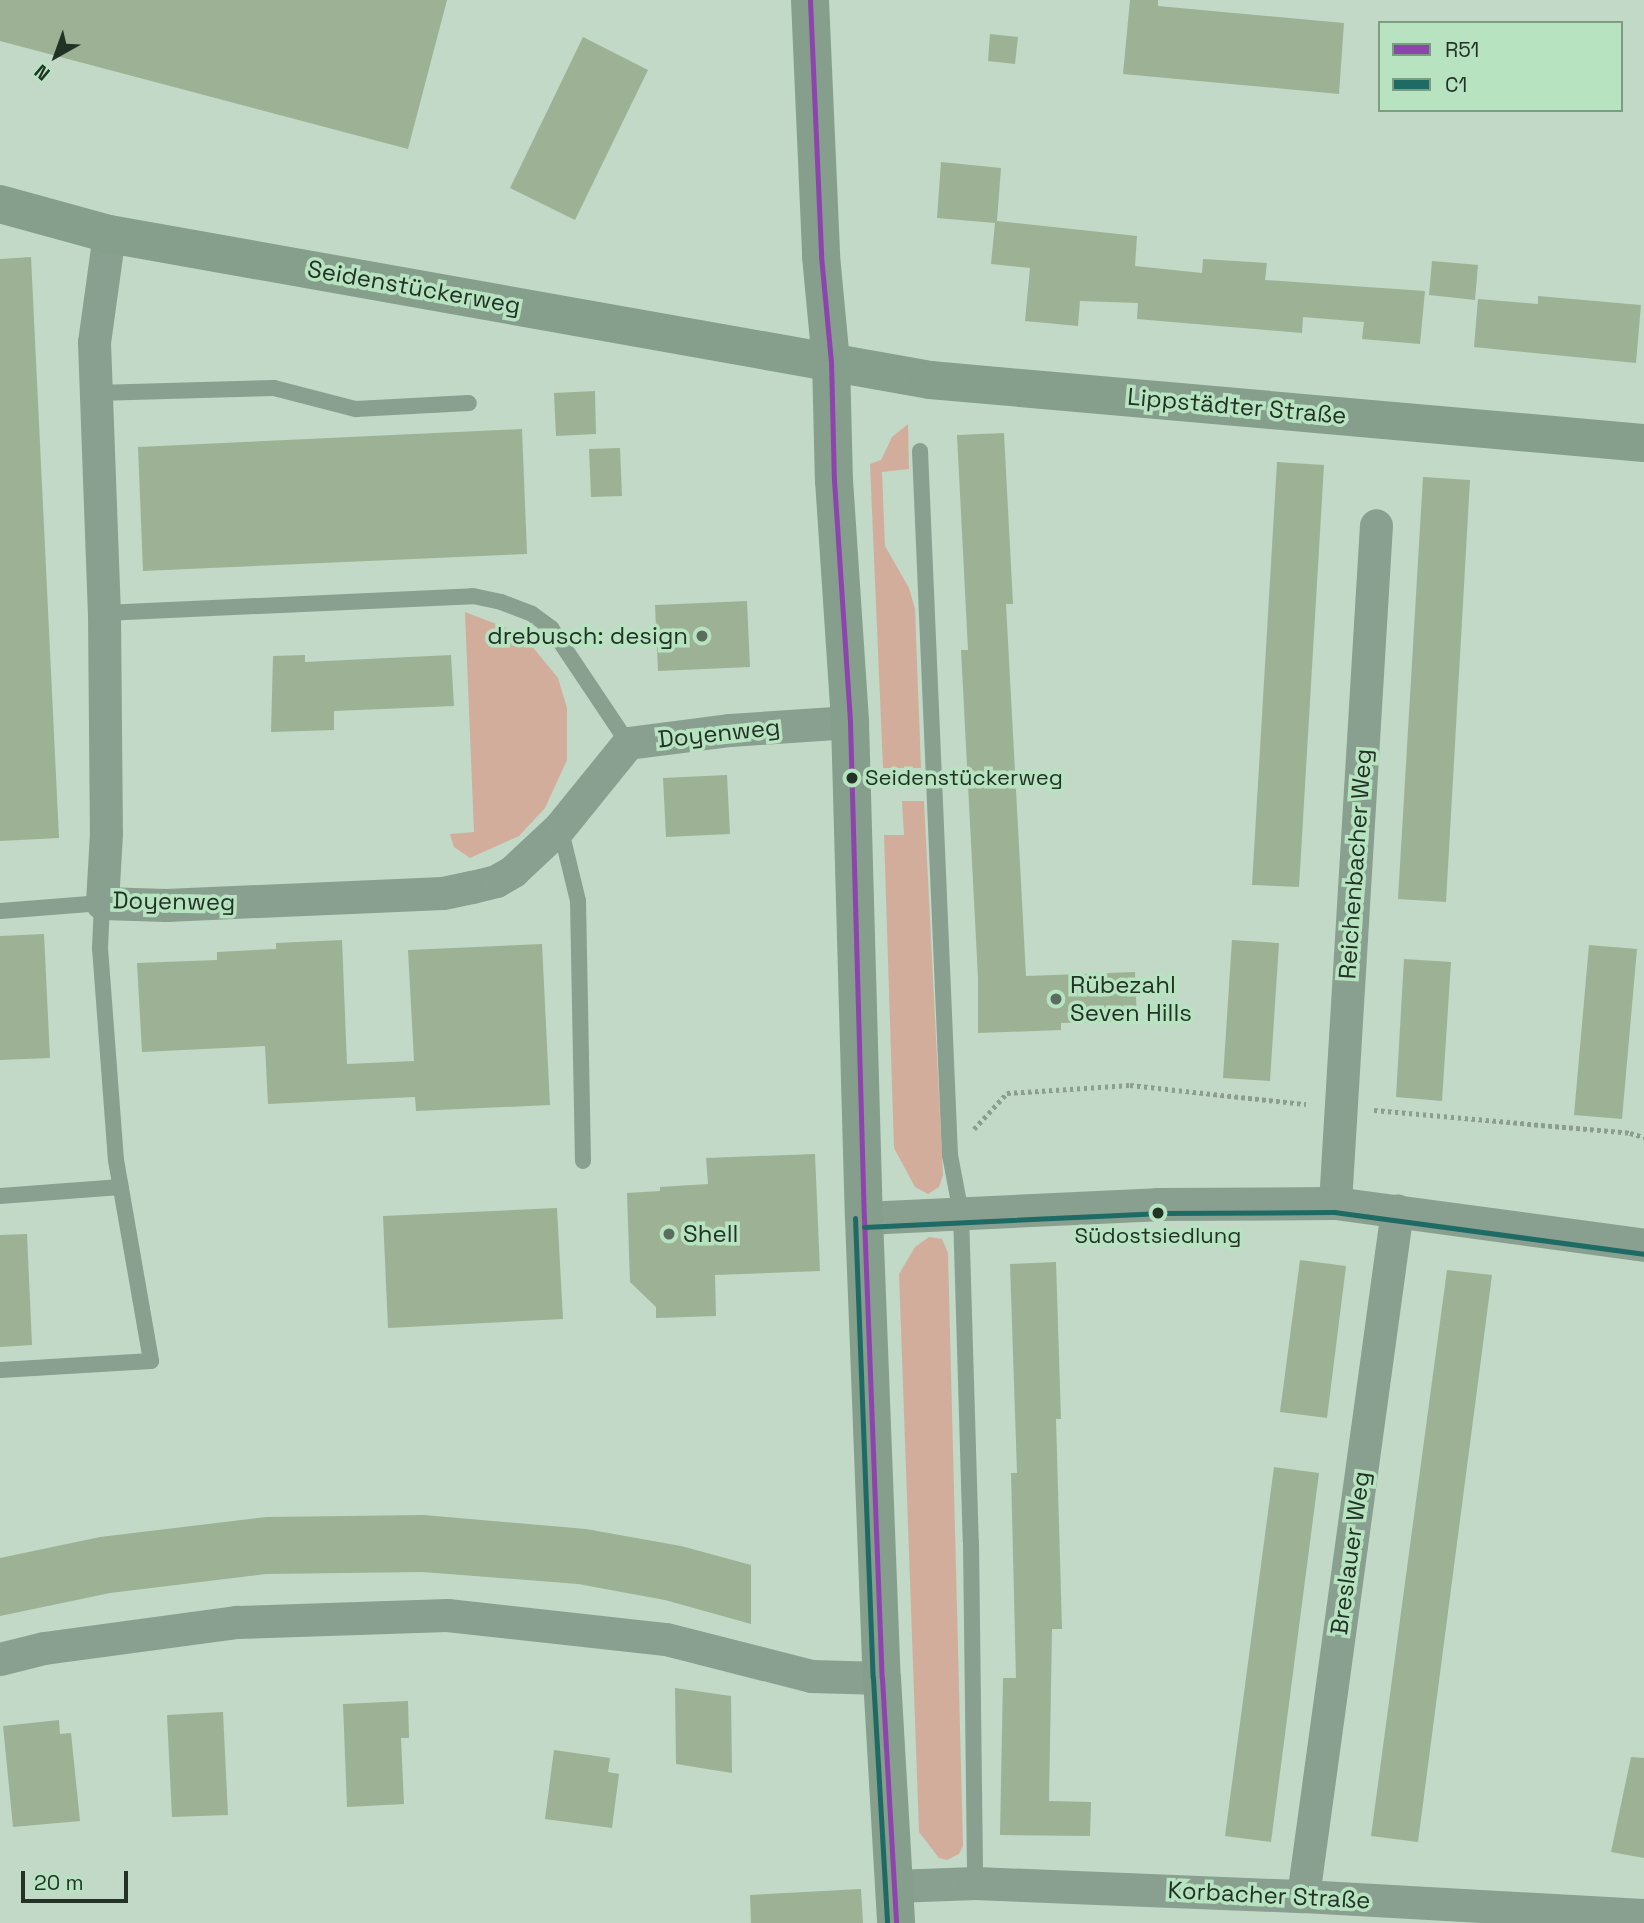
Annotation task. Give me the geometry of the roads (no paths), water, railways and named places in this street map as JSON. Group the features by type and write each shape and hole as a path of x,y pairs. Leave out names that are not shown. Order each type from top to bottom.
{"main road":[{"path":"810,0 821,256 831,361 835,493 850,722 864,1217 882,1678 896,1923"},
{"name":"Seidenstückerweg","path":"0,204 109,234 831,361"},
{"name":"Lippstädter Straße","path":"831,361 930,380 1644,443"}],"street":[{"name":"Doyenweg","path":"109,234 94,342 104,613 106,833 102,903 166,905 443,893 496,881 513,871 560,827 628,743 730,730 850,722"},
{"name":"Reichenbacher Weg","path":"1335,1203 1376,525"},
{"path":"864,1217 1157,1204 1335,1203 1644,1245"},
{"name":"Breslauer Weg","path":"1303,1896 1397,1210"},
{"path":"0,1659 44,1648 237,1622 447,1615 666,1639 811,1676 882,1678"},
{"name":"Korbacher Straße","path":"894,1886 975,1883 1303,1896 1644,1915"}],"lane":[{"path":"96,393 274,388 356,409 469,403"},
{"path":"920,450 950,1155 961,1213 971,1542 975,1883"},
{"path":"104,613 473,596 501,602 532,614 551,628 628,743"},
{"path":"560,827 578,901 583,1161"},
{"path":"0,911 102,903 100,948 116,1160 151,1361 0,1370"},
{"path":"0,1196 121,1187"}],"place":[{"name":"drebusch: design","path":"702,636"},
{"name":"Seidenstückerweg","path":"852,778"},
{"name":"Rübezahl Seven Hills","path":"1056,999"},
{"name":"Südostsiedlung","path":"1158,1213"},
{"name":"Shell","path":"669,1234"}]}
